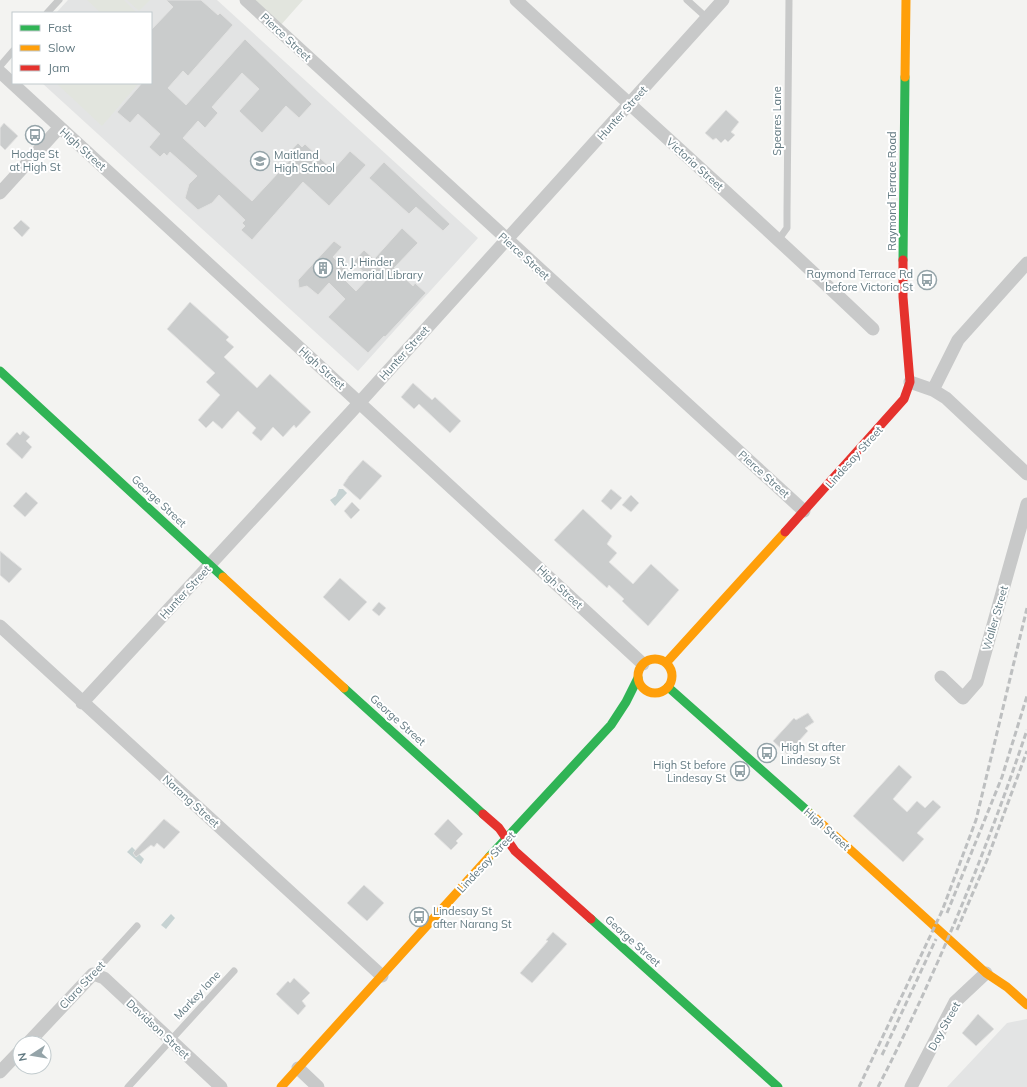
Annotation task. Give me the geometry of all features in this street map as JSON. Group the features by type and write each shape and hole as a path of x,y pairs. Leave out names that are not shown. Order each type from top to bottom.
{"street":[{"name":"Pierce Street","path":"246,0 506,240 804,511"},
{"name":"Victoria Street","path":"516,0 629,105 779,239 873,329"},
{"name":"Hunter Street","path":"82,703 360,402 723,0"},
{"name":"Raymond Terrace Road","path":"906,0 904,308 910,382"},
{"name":"High Street","path":"0,72 12,83"},
{"name":"High Street","path":"13,84 643,664"},
{"path":"0,193 59,128"},
{"path":"933,390 958,340 1027,263"},
{"name":"George Street","path":"0,371 210,565 499,828 515,852 778,1087"},
{"path":"910,382 933,390 950,401 1027,474"},
{"name":"Lindesay Street","path":"666,663 895,411 904,399 910,382"},
{"name":"Waller Street","path":"941,677 963,698 977,682 1027,504"},
{"name":"Narang Street","path":"0,626 82,703 382,976"},
{"path":"644,700 668,687 671,680 672,672 666,663 654,659 643,664 638,678 644,689 655,693"},
{"name":"Lindesay Street","path":"281,1087 437,913 507,840 611,725 626,702 638,678"},
{"name":"High Street","path":"668,687 986,973 1007,987 1027,1005"},
{"name":"Lindesay Street","path":"611,725 634,708"},
{"name":"High Street","path":"986,973 1000,994"},
{"name":"Day Street","path":"911,1087 955,1002 986,973"},
{"name":"Davidson Street","path":"93,974 104,978 221,1087"},
{"name":"Clara Street","path":"36,1035 93,974"},
{"path":"0,1072 12,1059"},
{"path":"298,1068 318,1087"}],"lane":[{"path":"48,12 59,0"},
{"path":"687,0 707,18"},
{"name":"Speares Lane","path":"779,239 786,228 787,212 789,0"},
{"path":"0,66 12,52"},
{"name":"Clara Street","path":"93,974 136,926"},
{"name":"Markey lane","path":"128,1087 234,971"}],"shaded area":[{"name":"Maitland High School","path":"68,0 217,0 478,238 358,371 43,84 152,84 152,12 57,12"},
{"path":"87,0 124,0 136,12 100,12"},
{"path":"127,0 150,0 139,11"},
{"path":"251,0 303,0 280,26"},
{"path":"57,84 138,84 102,126"},
{"path":"339,489 343,489 347,493 335,506 330,500 336,496"},
{"path":"132,847 144,859 141,864 127,852"},
{"path":"171,914 175,918 166,929 161,925"},
{"path":"1027,1019 1027,1087 947,1087 1007,1023"}],"building":[{"path":"166,0 201,0 218,15 220,13 233,25 188,76 183,71 168,88 186,105 245,39 312,104 299,118 286,106 262,133 239,111 259,89 242,73 212,107 218,113 205,128 198,121 183,138 252,201 291,159 286,156 298,143 302,147 305,144 333,170 350,151 366,165 329,206 303,182 252,240 241,230 245,226 242,223 245,220 219,195 212,203 198,210 185,198 189,184 197,176 170,152 167,156 164,153 160,157 149,147 160,134 138,114 130,123 117,112 141,84 152,84 152,29 173,7"},
{"path":"726,110 739,122 731,132 735,135 728,142 725,139 721,143 716,138 713,140 705,133"},
{"path":"4,123 18,136 5,150 0,145 0,128"},
{"path":"384,162 450,224 443,231 416,207 409,214 369,178"},
{"path":"21,220 30,228 22,237 13,228"},
{"path":"402,228 418,243 394,268 413,286 415,283 426,293 368,353 328,317 345,299 329,283 318,295 307,286 299,288 298,280 334,241 342,247 333,257 347,270 341,276 356,291 369,277 353,262 364,250 374,259"},
{"path":"190,302 229,337 226,340 234,347 224,357 257,388 270,374 311,412 296,428 294,425 283,437 273,427 261,441 252,433 256,428 238,411 222,429 213,421 206,428 198,420 220,395 206,382 215,373 167,329"},
{"path":"413,383 432,400 435,397 461,421 450,433 419,404 414,409 401,397"},
{"path":"23,431 30,437 26,441 32,447 22,459 6,444 17,432 20,435"},
{"path":"363,460 382,476 360,500 343,485"},
{"path":"611,489 622,498 611,510 601,501"},
{"path":"26,492 38,503 25,517 13,506"},
{"path":"631,495 639,503 631,512 622,505"},
{"path":"352,502 360,510 351,519 344,511"},
{"path":"583,509 612,536 607,544 617,553 609,562 633,584 651,564 679,590 648,626 622,601 624,599 609,585 607,588 554,540"},
{"path":"0,551 22,569 9,583 0,575"},
{"path":"340,578 367,602 349,621 323,597"},
{"path":"379,602 386,608 379,616 372,610"},
{"path":"808,713 814,722 805,728 808,731 787,754 773,741 794,718 796,720"},
{"path":"899,765 912,777 893,799 907,812 917,801 925,808 933,800 941,807 917,833 924,839 903,862 853,816"},
{"path":"164,819 180,832 164,849 157,843 154,847 151,845 136,857 133,853"},
{"path":"448,819 463,834 456,841 458,843 451,850 434,834"},
{"path":"364,885 384,903 367,921 347,903"},
{"path":"553,932 567,944 532,983 520,973 548,941 546,940"},
{"path":"294,978 310,993 302,1001 306,1006 298,1015 276,994 288,981 290,983"},
{"path":"978,1014 994,1029 976,1046 962,1033"}],"railway":[{"path":"859,1087 942,911 976,820 1027,608"},
{"path":"947,913 1002,777 1027,696"},
{"path":"878,1087 900,1044 959,912 995,821 1027,730"},
{"path":"957,930 987,860 1027,751"},
{"path":"882,1055 936,939"}],"traffic: fast":[{"path":"903,260 905,77"},
{"path":"0,371 223,577"},
{"path":"489,857 611,725 626,702 638,678"},
{"path":"668,687 811,814"},
{"path":"344,688 483,814"},
{"path":"591,919 778,1087"}],"traffic: slow":[{"path":"905,77 906,0"},
{"path":"666,663 785,532"},
{"path":"223,577 344,688"},
{"path":"655,659 667,664 672,676 667,688 655,693 643,688 638,676 643,664 655,659"},
{"path":"811,814 986,973 1007,987 1027,1005"},
{"path":"281,1087 489,857"}],"traffic: jam":[{"path":"785,532 904,399 910,382 903,297 903,260"},
{"path":"483,814 499,828 515,851 591,919"}],"place":[{"name":"Hodge St at High St","path":"35,135"},
{"name":"Maitland High School","path":"260,161"},
{"name":"R. J. Hinder Memorial Library","path":"323,268"},
{"name":"Raymond Terrace Rd before Victoria St","path":"927,280"},
{"name":"High St after Lindesay St","path":"767,753"},
{"name":"High St before Lindesay St","path":"740,771"},
{"name":"Lindesay St after Narang St","path":"419,917"}]}
